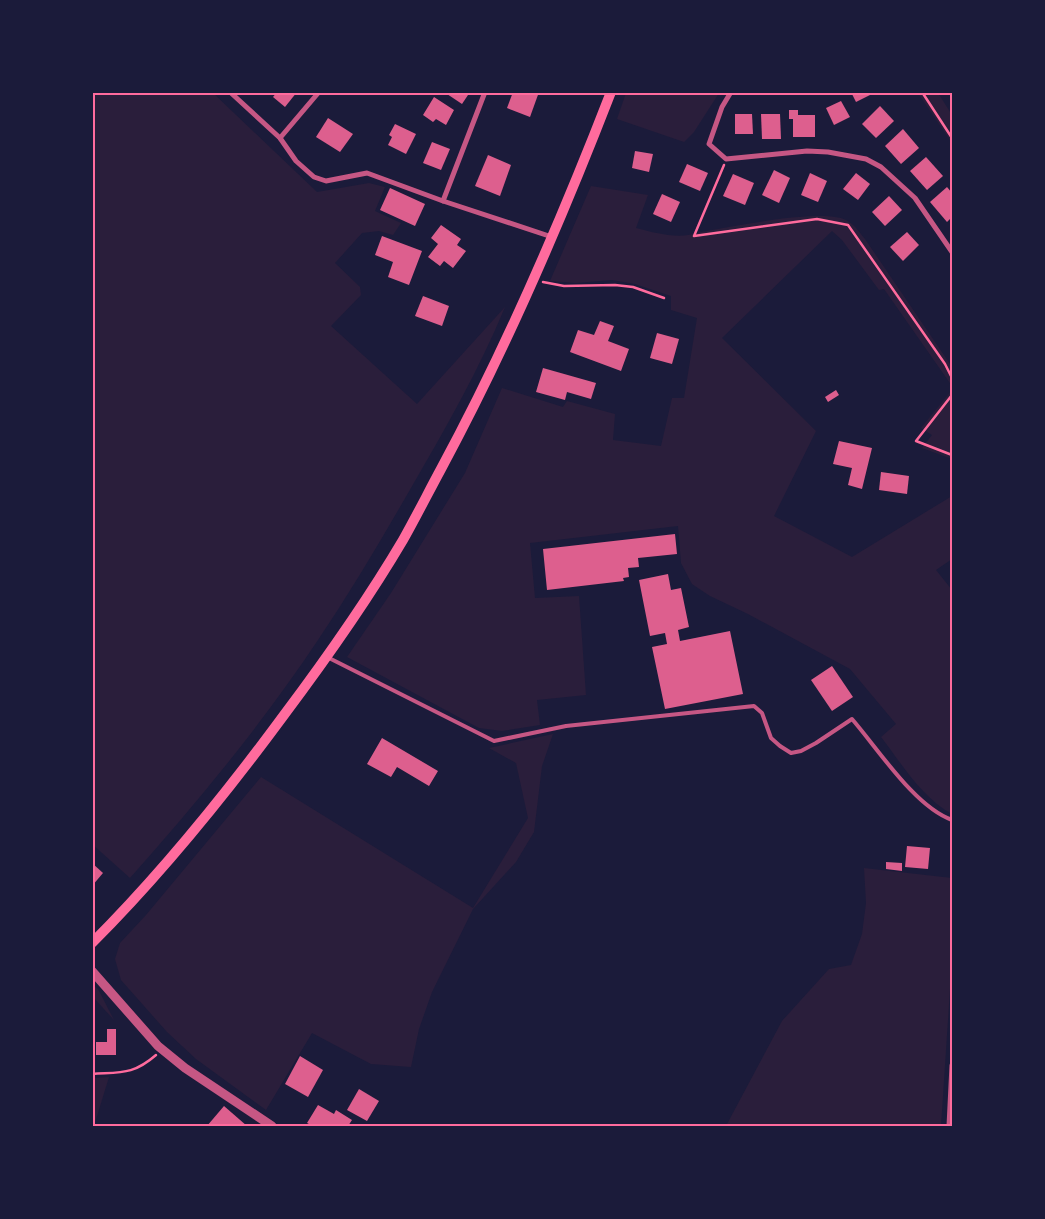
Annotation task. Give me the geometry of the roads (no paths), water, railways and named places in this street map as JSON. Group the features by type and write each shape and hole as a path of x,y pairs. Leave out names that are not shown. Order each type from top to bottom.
{"main road":[{"path":"92,943 169,861 249,762 327,657 403,540 476,404 534,280 611,92"}],"street":[{"path":"230,92 280,138 296,161 314,178 326,180 367,172 443,201 553,237"},
{"path":"280,138 319,92"},
{"path":"443,201 485,92"},
{"path":"731,92 722,107 709,144 726,159 807,151 828,152 866,159 881,167 915,198 952,252"},
{"path":"92,972 163,1050 185,1068 272,1126"},
{"path":"949,1126 952,1065"}],"lane":[{"path":"327,657 494,742 566,726 754,706 762,713 771,738 791,753 816,743 852,719 925,804 945,818 952,820"}]}
